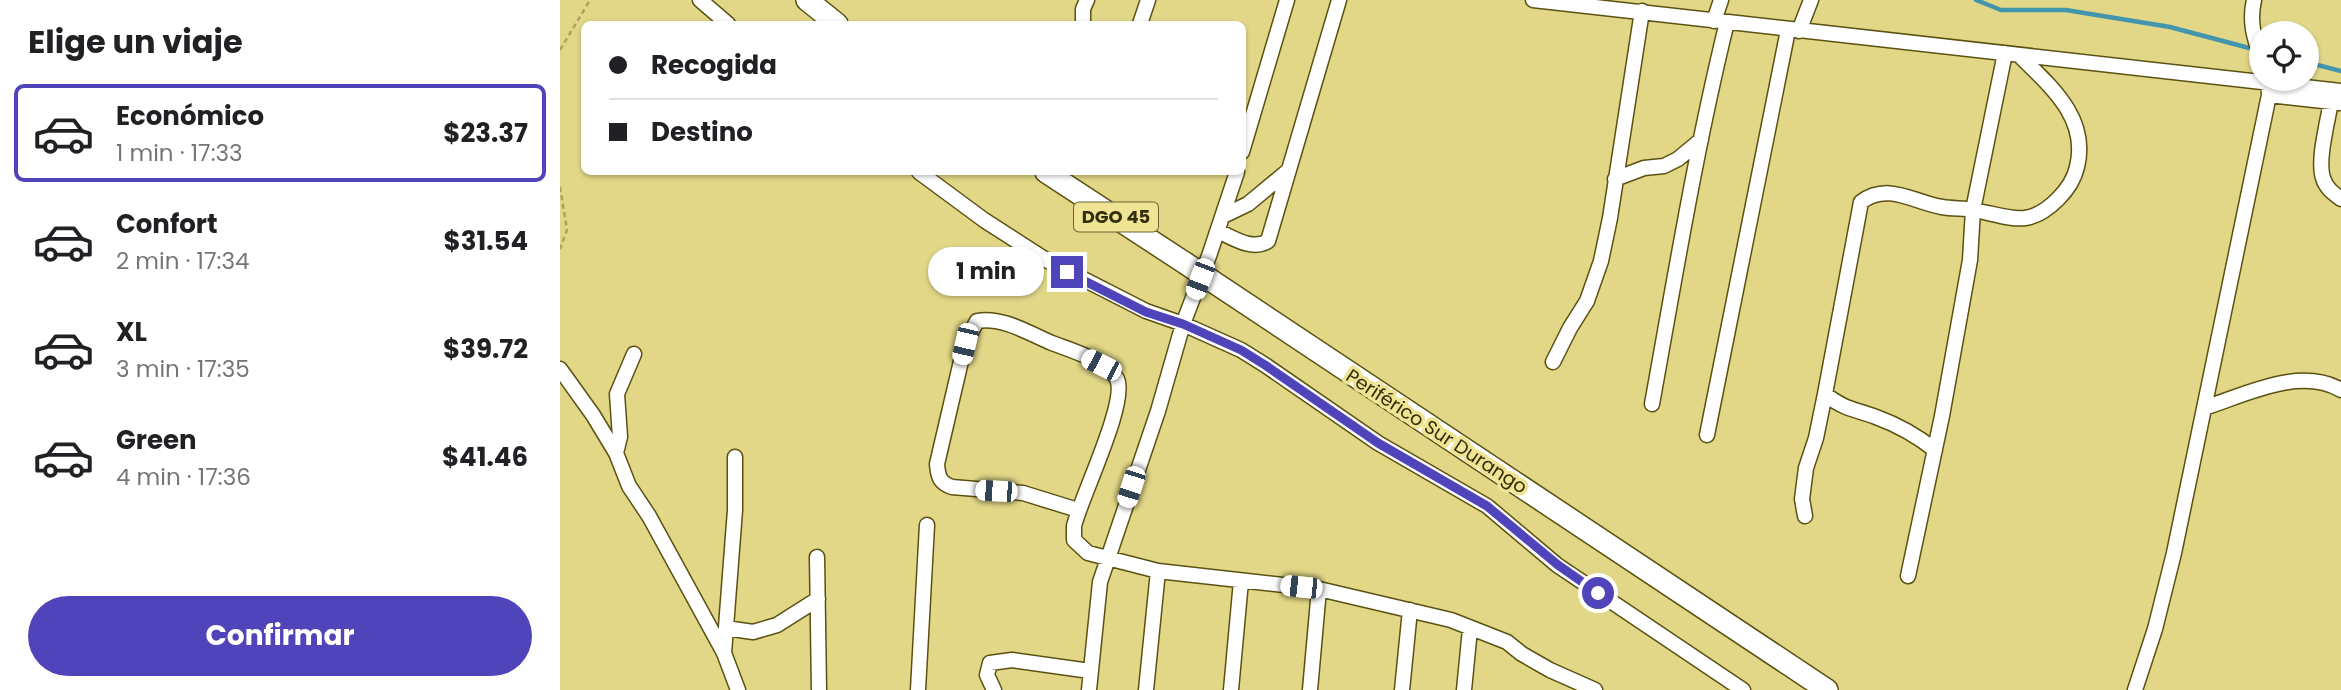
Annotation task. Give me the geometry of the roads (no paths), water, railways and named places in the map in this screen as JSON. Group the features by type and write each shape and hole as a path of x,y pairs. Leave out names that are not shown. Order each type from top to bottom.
{"highway":[{"path":"807,0 833,21"},
{"name":"Periférico Sur Durango","path":"1051,175 1827,690"}],"street":[{"path":"700,0 725,21"},
{"path":"1083,21 1083,9 1087,0"},
{"path":"1141,21 1148,0"},
{"path":"1246,138 1287,0"},
{"path":"1218,231 1246,244 1262,245 1268,241 1339,0"},
{"path":"1533,0 2249,84"},
{"path":"1652,404 1701,140 1721,0"},
{"path":"1707,435 1794,31 1811,0"},
{"path":"2251,21 2254,0"},
{"path":"1553,362 1593,286 1610,218 1642,11"},
{"path":"1908,576 1935,450 1970,260 1973,210 2012,54"},
{"path":"1805,516 1802,499 1806,468 1816,438 1861,202 1871,194 1883,192 1900,194 1941,207 1973,210 2014,220 2029,219 2043,212 2067,190 2076,173 2081,153 2078,130 2067,108 2012,54"},
{"path":"2135,690 2155,629 2174,553 2268,91"},
{"path":"2296,91 2338,99 2322,165 2327,187 2341,198"},
{"path":"1615,179 1644,168 1664,166 1678,159 1701,140"},
{"path":"1223,216 1248,204 1290,169"},
{"path":"923,175 1046,260 1146,312 1183,324 1241,350 1283,376 1378,443 1487,506 1558,565 1743,690"},
{"path":"1089,690 1100,582 1158,411 1183,324 1236,175"},
{"path":"1078,510 1023,493 952,487 943,484 938,476 937,464 965,344 977,321 995,320 1083,355 1101,365 1117,380 1119,392 1110,428 1074,526 1074,540 1088,553 1157,571 1319,589 1451,620 1507,642 1550,670 1595,690"},
{"path":"616,453 620,436 617,394 634,354"},
{"path":"560,369 616,453 629,486 649,516 724,653 738,690"},
{"path":"2204,408 2287,383 2312,381 2341,390"},
{"path":"1825,394 1848,410 1873,416 1911,431 1935,450"},
{"path":"724,653 735,510 735,457"},
{"path":"918,690 927,525"},
{"path":"817,556 819,690"},
{"path":"1146,690 1157,571"},
{"path":"1231,690 1241,581"},
{"path":"1310,690 1319,589"},
{"path":"726,628 753,632 777,625 818,599"},
{"path":"1402,690 1410,610"},
{"path":"1464,690 1470,629"},
{"path":"994,690 990,685 987,668 990,663 999,661 1012,660 1090,671"}],"waterway":[{"path":"1976,0 2001,10 2066,10 2170,27 2249,48"},
{"path":"2319,65 2341,71"}]}
